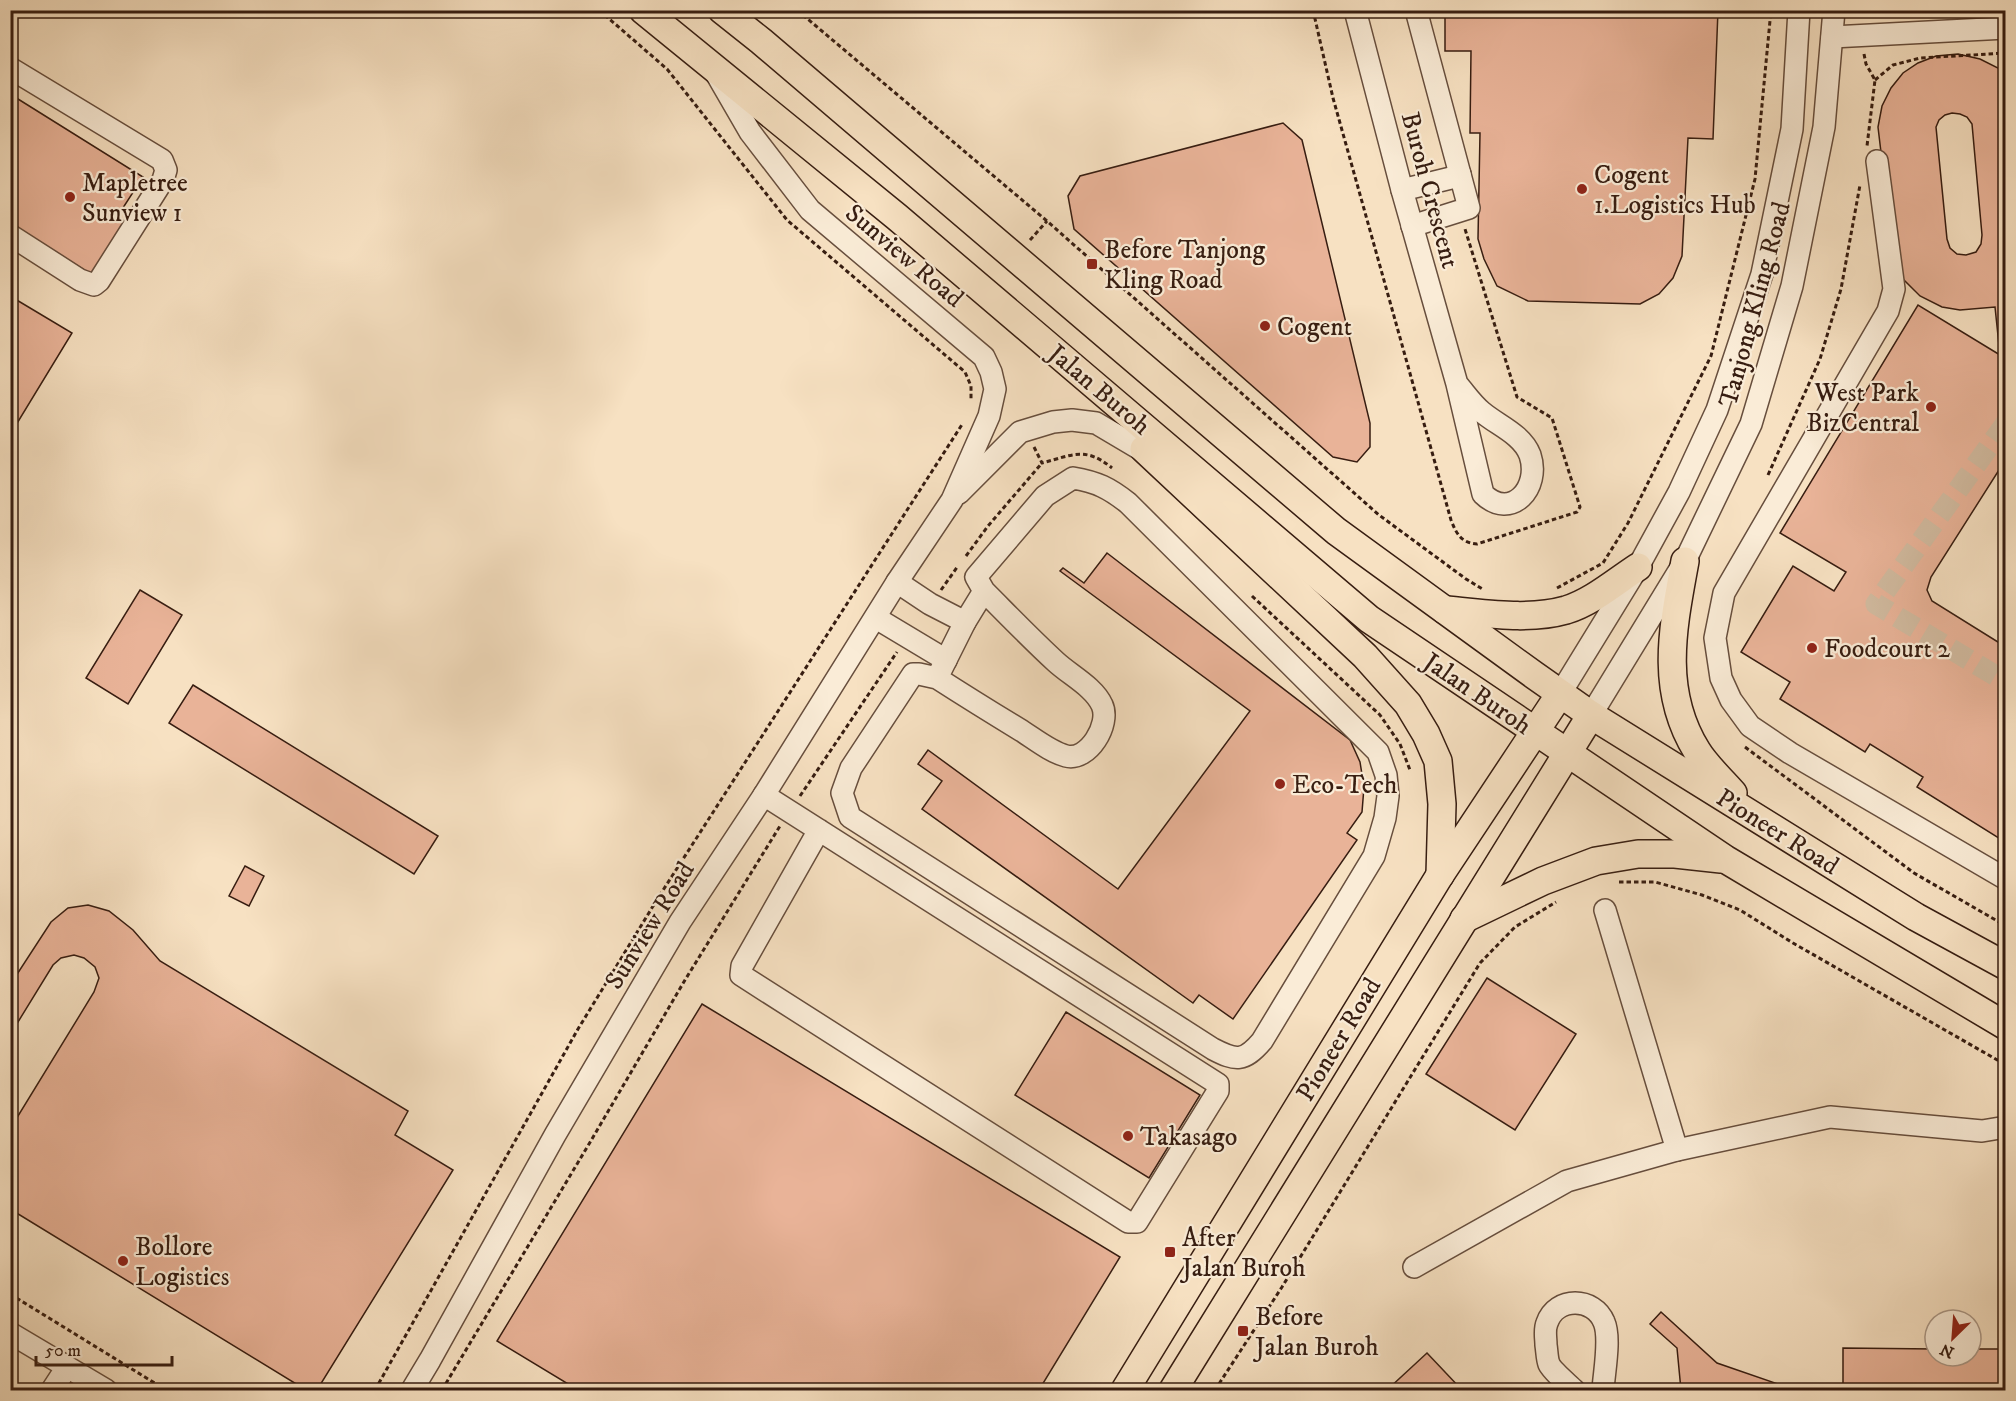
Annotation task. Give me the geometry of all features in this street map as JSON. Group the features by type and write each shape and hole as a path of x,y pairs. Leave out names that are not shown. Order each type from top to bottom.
{"main road":[{"name":"Jalan Buroh","path":"643,10 1052,348 1369,618 1567,752"},
{"name":"Jalan Buroh","path":"722,10 1016,257 1336,531 1592,715"},
{"path":"1052,348 1150,454 1350,642 1408,704 1426,734 1438,761 1442,804 1440,875"},
{"path":"1685,561 1671,650 1675,699 1680,717 1697,751 1749,813"},
{"path":"1444,610 1513,616 1567,610 1587,601 1638,567"},
{"name":"Pioneer Road","path":"1125,1390 1440,875 1560,694"},
{"name":"Pioneer Road","path":"1173,1390 1592,715 1916,917 2006,966"},
{"name":"Pioneer Road","path":"1567,752 1725,859 2006,1026"},
{"path":"1464,919 1543,881 1596,861 1648,854 1676,854 1725,859"}],"street":[{"name":"Buroh Crescent","path":"1355,10 1401,190 1456,384 1483,494 1490,500 1502,503 1515,502 1526,493 1532,480 1530,454 1522,442 1481,412 1456,384"},
{"path":"1412,226 1465,209 1460,174 1416,10"},
{"name":"Tanjong Kling Road","path":"1560,694 1638,567 1679,492 1717,410 1761,274 1792,129 1799,10"},
{"name":"Tanjong Kling Road","path":"1592,715 1685,561 1751,424 1792,286 1822,134 1834,10"},
{"path":"1832,37 2006,28"},
{"name":"Sunview Road","path":"412,1390 555,1135 680,922 764,795 897,582 952,500 991,407 995,389 992,372 984,357 810,210 750,132 710,64"},
{"path":"10,68 162,160 166,170 163,180 99,281 94,285 80,280 10,235"},
{"path":"1868,162 1893,289 1892,298 1888,311 1724,593 1715,638 1721,678 1731,700 1750,726 1790,753 2006,879"},
{"path":"1401,190 1460,174"},
{"name":"Sunview Road","path":"952,500 1020,432 1053,422 1072,420 1096,423 1150,454"},
{"path":"876,618 908,637 941,669 1065,756 1073,757 1085,753 1100,730 1104,706 1096,695 1057,663 984,591 976,577 1045,496 1073,478 1091,481 1107,488 1128,503 1378,752 1386,775 1388,796 1385,818 1374,856 1262,1041 1252,1053 1243,1058 1234,1059 1212,1049 850,817 842,792 851,768 913,674 941,669"},
{"path":"897,582 930,604 965,622"},
{"path":"941,669 984,591"},
{"path":"764,795 1215,1080 1218,1084 1218,1091 1137,1222 1128,1222 741,975 742,966 819,831"},
{"path":"1605,910 1677,1150"},
{"path":"1414,1267 1568,1181 1677,1150 1830,1117 1982,1131 2006,1127"},
{"path":"1574,1390 1549,1364 1545,1334 1550,1315 1557,1308 1575,1302 1594,1308 1605,1323 1603,1390"},
{"path":"10,1333 106,1390"},
{"path":"52,1390 67,1367"}],"path":[{"path":"797,10 1047,221 1379,515 1486,591"},
{"path":"1313,10 1336,109 1451,520 1460,538 1468,543 1477,544 1576,512 1580,507 1552,418 1517,397 1465,209"},
{"path":"1554,589 1603,563 1628,523 1711,356 1755,179 1771,10"},
{"path":"1767,478 1820,359 1841,289 1868,162 1875,80 1866,64 1861,36"},
{"path":"1875,80 1893,65 1920,58 2006,53"},
{"path":"1016,257 1047,221"},
{"path":"375,1390 578,1029 658,898 967,417"},
{"path":"930,604 988,526 1042,463"},
{"path":"441,1390 589,1144 684,980 790,812 908,637"},
{"path":"1743,745 1914,873 2006,926"},
{"path":"1617,882 1656,882 1702,895 1740,910 2006,1065"},
{"path":"1215,1390 1282,1287 1480,963 1515,927 1563,897"},
{"path":"10,1294 166,1390"}],"building":[{"name":"Cogent 1.Logistics Hub","path":"1445,10 1718,10 1713,139 1688,138 1682,256 1673,278 1659,294 1640,304 1528,301 1497,286 1484,259 1478,239 1480,133 1470,133 1471,51 1445,51"},
{"name":"West Park BizCentral","path":"1958,54 1980,59 2000,69 2006,75 2006,459 1931,577 1927,590 1932,601 2006,647 2005,842 1917,787 1923,777 1870,744 1865,752 1780,699 1790,682 1741,652 1793,566 1834,591 1846,572 1780,533 1918,305 2000,355 1995,307 1960,310 1942,307 1920,296 1904,280 1894,262 1878,127 1882,106 1891,88 1903,73 1918,63 1936,56","holes":["1960,114 1967,117 1972,124 1982,235 1981,244 1976,252 1966,255 1957,254 1950,248 1947,239 1936,127 1945,115"]},
{"name":"Mapletree Sunview 1","path":"10,94 143,177 117,217 127,223 94,276 10,224"},
{"name":"Cogent","path":"1283,123 1302,140 1370,423 1370,447 1357,462 1333,457 1074,229 1068,196 1080,176"},
{"path":"10,296 72,333 16,425 10,422"},
{"name":"Eco-Tech","path":"1107,553 1350,740 1360,762 1364,787 1362,812 1347,833 1357,840 1233,1019 1199,995 1193,1003 922,809 942,781 918,764 928,750 1118,889 1250,711 1060,571 1063,568 1084,583"},
{"path":"140,590 182,615 128,704 86,678"},
{"path":"193,685 438,836 414,874 169,723"},
{"path":"245,866 264,876 249,906 229,896"},
{"path":"88,905 109,911 133,930 160,961 408,1111 395,1135 453,1170 317,1390 306,1390 10,1209 10,1129 94,992 99,978 95,967 84,958 74,955 61,958 53,965 10,1035 10,985 51,922 68,908"},
{"path":"1487,978 1576,1034 1515,1130 1426,1074"},
{"path":"702,1004 1120,1257 1039,1390 578,1390 497,1341"},
{"name":"Takasago","path":"1066,1012 1200,1095 1149,1178 1015,1095"},
{"path":"1661,1312 1717,1363 1795,1390 1681,1390 1677,1348 1650,1324"},
{"path":"1843,1348 1923,1349 1923,1368 1983,1368 1983,1349 2006,1349 2006,1390 1843,1390"},
{"path":"1427,1353 1462,1390 1387,1390"}],"tunnel":[{"path":"2006,423 1876,604 2006,682"}],"place":[{"name":"Cogent 1.Logistics Hub","path":"1582,189"},
{"name":"Mapletree Sunview 1","path":"70,197"},
{"name":"Before Tanjong Kling Road","path":"1092,264"},
{"name":"Cogent","path":"1265,326"},
{"name":"West Park BizCentral","path":"1931,407"},
{"name":"Foodcourt 2","path":"1812,648"},
{"name":"Eco-Tech","path":"1280,784"},
{"name":"Takasago","path":"1128,1136"},
{"name":"After Jalan Buroh","path":"1170,1252"},
{"name":"Bollore Logistics","path":"123,1261"},
{"name":"Before Jalan Buroh","path":"1243,1331"}]}
